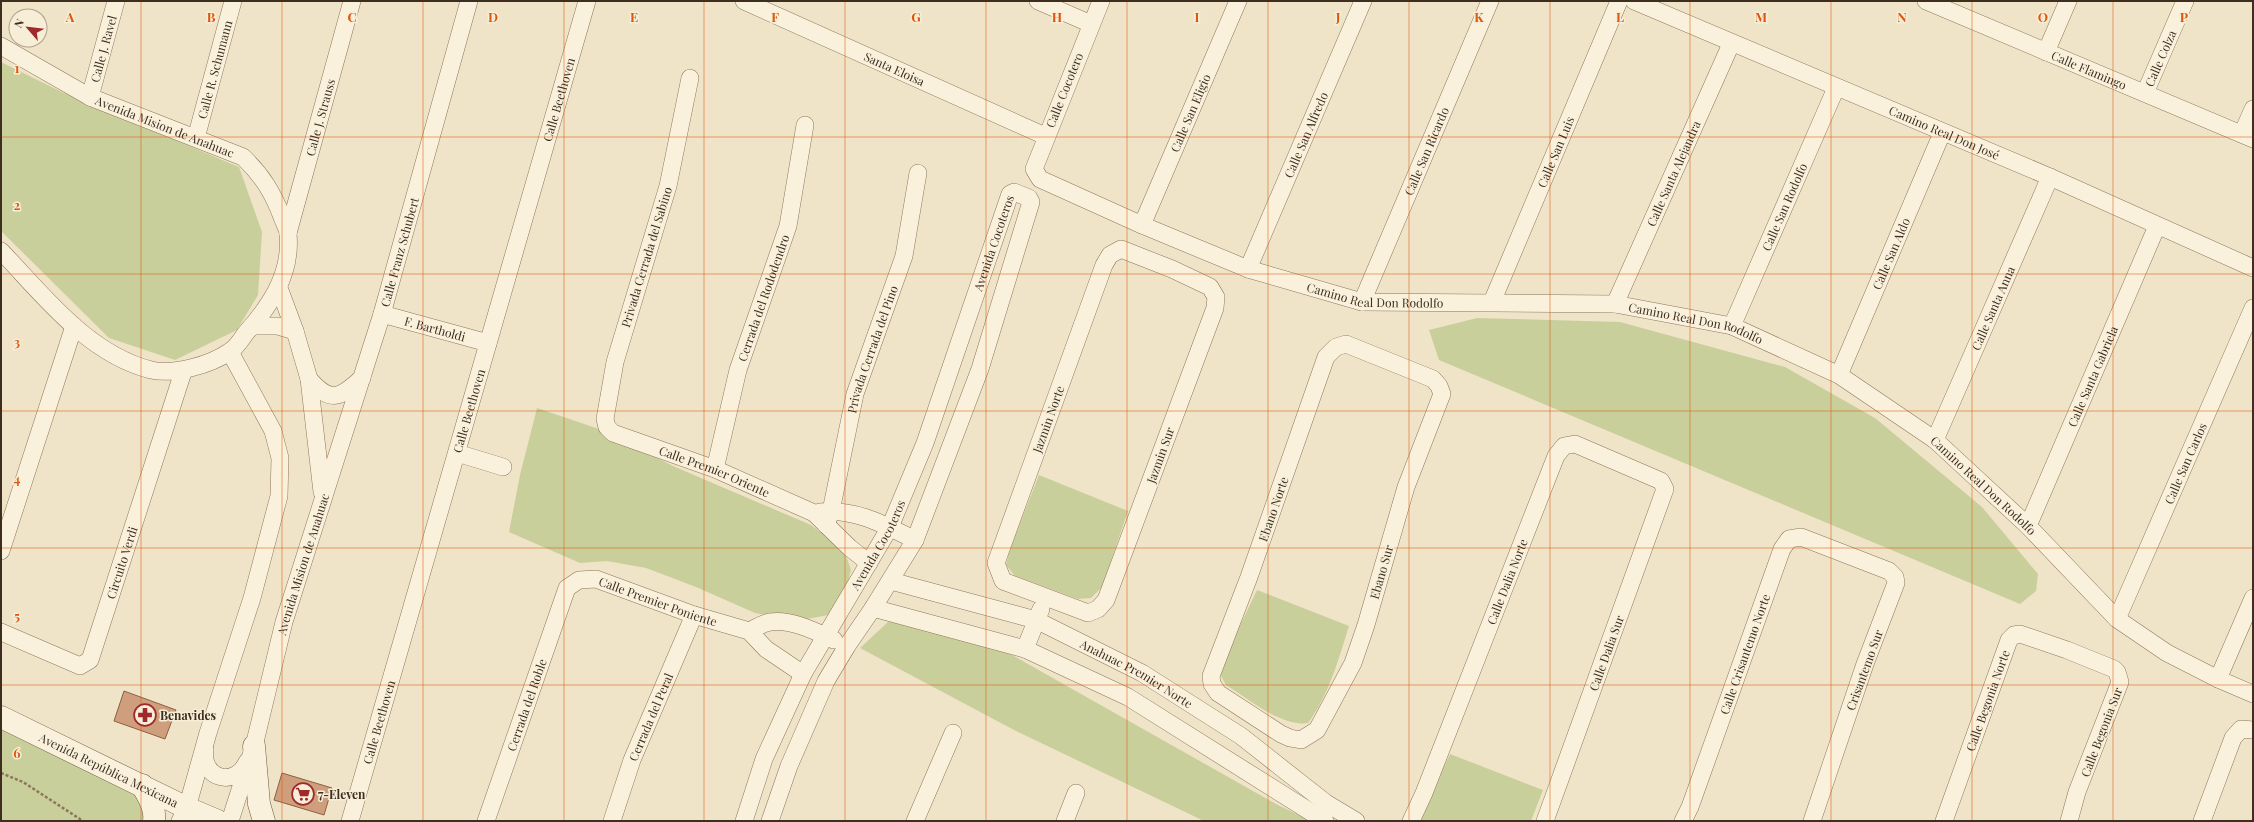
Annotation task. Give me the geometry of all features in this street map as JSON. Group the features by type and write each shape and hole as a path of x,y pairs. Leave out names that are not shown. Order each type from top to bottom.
{"main road":[{"name":"Avenida República Mexicana","path":"1,717 142,785 183,814 218,821"},
{"path":"254,746 260,804 264,821"},
{"path":"142,785 150,799 155,815 154,821"}],"street":[{"name":"Calle J. Ravel","path":"90,97 116,1"},
{"name":"Calle R. Schumann","path":"196,138 233,1"},
{"name":"Calle J. Strauss","path":"288,233 352,1"},
{"name":"Calle Franz Schubert","path":"322,501 382,314 469,1"},
{"name":"Calle Beethoven","path":"350,821 587,1"},
{"name":"Santa Eloisa","path":"744,1 1045,136"},
{"path":"1038,1 1091,24"},
{"name":"Calle Cocotero","path":"1040,179 1034,169 1045,136 1101,1"},
{"name":"Calle San Eligio","path":"1142,225 1238,1"},
{"name":"Calle San Alfredo","path":"1248,269 1363,1"},
{"name":"Calle San Ricardo","path":"1362,302 1490,1"},
{"name":"Calle San Luis","path":"1492,302 1619,1"},
{"name":"Camino Real Don José","path":"1634,1 1731,44 2050,177 2253,268"},
{"name":"Calle Flamingo","path":"1926,1 1947,5 2046,52 2248,137"},
{"path":"2046,52 2068,1"},
{"name":"Calle Colza","path":"2145,93 2185,1"},
{"name":"Calle Santa Alejandra","path":"1615,304 1731,44"},
{"name":"Avenida Mision de Anahuac","path":"1,46 90,97 243,157 260,174 274,197 288,233 287,263 279,288 252,326 230,352 183,372 152,370 120,359 74,326 1,252"},
{"name":"Privada Cerrada del Sabino","path":"613,433 607,427 605,419 615,362 668,186 690,78"},
{"name":"Calle San Rodolfo","path":"1732,326 1836,88"},
{"path":"2248,137 2253,109"},
{"name":"Cerrada del Rododendro","path":"715,469 738,370 788,226 805,125"},
{"name":"Calle San Aldo","path":"1839,375 1942,133"},
{"name":"Privada Cerrada del Pino","path":"828,518 855,394 904,256 918,173"},
{"name":"Calle Santa Anna","path":"1935,440 2050,177"},
{"name":"Camino Real Don Rodolfo","path":"1040,179 1142,225 1248,269 1362,302 1615,304 1732,326 1839,375 1935,440 2028,526 2117,619 2168,652 2218,679 2253,694"},
{"name":"Avenida Cocoteros","path":"744,821 764,759 803,674 890,528 925,443 1010,194 1014,192 1029,198 1032,202 980,369 916,540 826,681 789,766 770,821"},
{"name":"Calle Santa Gabriela","path":"2028,526 2158,226"},
{"name":"Jazmin Norte","path":"1047,598 1003,581 996,563 1104,265 1110,255 1121,249 1172,269"},
{"name":"Jazmin Sur","path":"1047,598 1088,613 1098,609 1106,600 1215,308 1216,297 1210,287 1172,269"},
{"name":"Avenida Mision de Anahuac","path":"230,821 254,746 284,622 322,501 309,379 295,330 279,288"},
{"name":"Calle San Carlos","path":"2117,619 2253,308"},
{"name":"F. Bartholdi","path":"382,314 488,343"},
{"path":"1,550 74,326"},
{"path":"252,326 278,326 295,330"},
{"name":"Ebano Norte","path":"1251,715 1218,693 1212,684 1211,676 1249,577 1326,357 1336,347 1346,344 1395,363"},
{"name":"Avenida Mision de Anahuac","path":"183,814 252,598 279,496 280,458 273,431 230,352"},
{"name":"Ebano Sur","path":"1251,715 1290,738 1301,740 1317,730 1353,663 1366,625 1406,487 1442,394 1439,386 1433,379 1395,363"},
{"name":"Circuito Verdi","path":"1,632 80,666 90,660 183,372"},
{"path":"309,379 319,390 334,396 342,395 362,378"},
{"name":"Calle Premier Oriente","path":"613,433 715,469 828,518 846,512 866,517 916,540"},
{"name":"Calle Dalia Norte","path":"1411,821 1424,793 1560,451 1564,446 1575,444 1661,481 1665,486"},
{"path":"457,453 504,467"},
{"name":"Calle Dalia Sur","path":"1545,821 1665,492 1665,486"},
{"path":"828,518 869,563"},
{"name":"Calle Crisantemo Norte","path":"1683,821 1690,807 1785,543 1788,539 1801,537 1840,551"},
{"name":"Crisantemo Sur","path":"1812,821 1854,696 1896,583 1895,577 1889,571 1840,551"},
{"name":"Calle Premier Poniente","path":"567,588 579,580 596,578 694,615 750,632 766,649 803,674"},
{"name":"Anahuac Premier Norte","path":"891,580 1036,620 1142,673 1241,736 1323,814"},
{"name":"Cerrada del Roble","path":"486,821 567,588"},
{"path":"1025,649 1036,620 1047,598"},
{"path":"2218,679 2253,598"},
{"name":"Anahuac Premier Norte","path":"873,608 1025,649 1128,697 1229,760 1323,814 1356,821"},
{"name":"Cerrada del Peral","path":"612,821 632,760 694,615"},
{"path":"750,632 768,622 781,622 825,636 847,646"},
{"name":"Calle Begonia Norte","path":"1944,821 2011,637 2020,634 2067,650"},
{"name":"Calle Begonia Sur","path":"2067,650 2114,669 2117,672 2120,682 2077,792 2069,821"},
{"path":"1229,760 1251,715"},
{"path":"2202,821 2233,738 2242,729 2253,730"},
{"name":"Avenida Mision de Anahuac","path":"208,733 204,756 207,766 212,773 223,777 234,777 243,772 254,746"},
{"path":"915,821 953,733"},
{"path":"1065,821 1076,793"}],"path":[{"path":"1,773 23,782 83,821"}],"green space":[{"path":"1,62 64,93 239,167 262,232 258,295 237,330 175,360 109,338 1,231"},
{"path":"1477,318 1620,322 1785,367 1875,418 1982,507 2038,574 2036,591 2020,604 1439,360 1429,330"},
{"path":"537,408 602,430 673,466 811,525 844,550 851,570 848,582 828,615 797,621 755,613 696,587 646,568 607,561 580,563 509,532 520,475"},
{"path":"1039,475 1128,511 1102,587 1091,598 1078,599 1015,576 1006,565 1010,549"},
{"path":"1257,590 1349,626 1328,688 1322,701 1308,723 1287,721 1266,711 1226,685 1221,676 1222,663"},
{"path":"889,621 998,647 1276,804 1311,821 1204,821 1014,730 860,648"},
{"path":"1,730 146,799 146,821 1,821"},
{"path":"1450,754 1543,790 1531,821 1417,821"}],"building":[{"name":"Benavides","path":"124,691 176,710 165,739 114,721"},
{"name":"7-Eleven","path":"282,773 332,788 324,815 274,800"}],"place":[{"name":"Benavides","path":"145,715"},
{"name":"7-Eleven","path":"303,794"}]}
